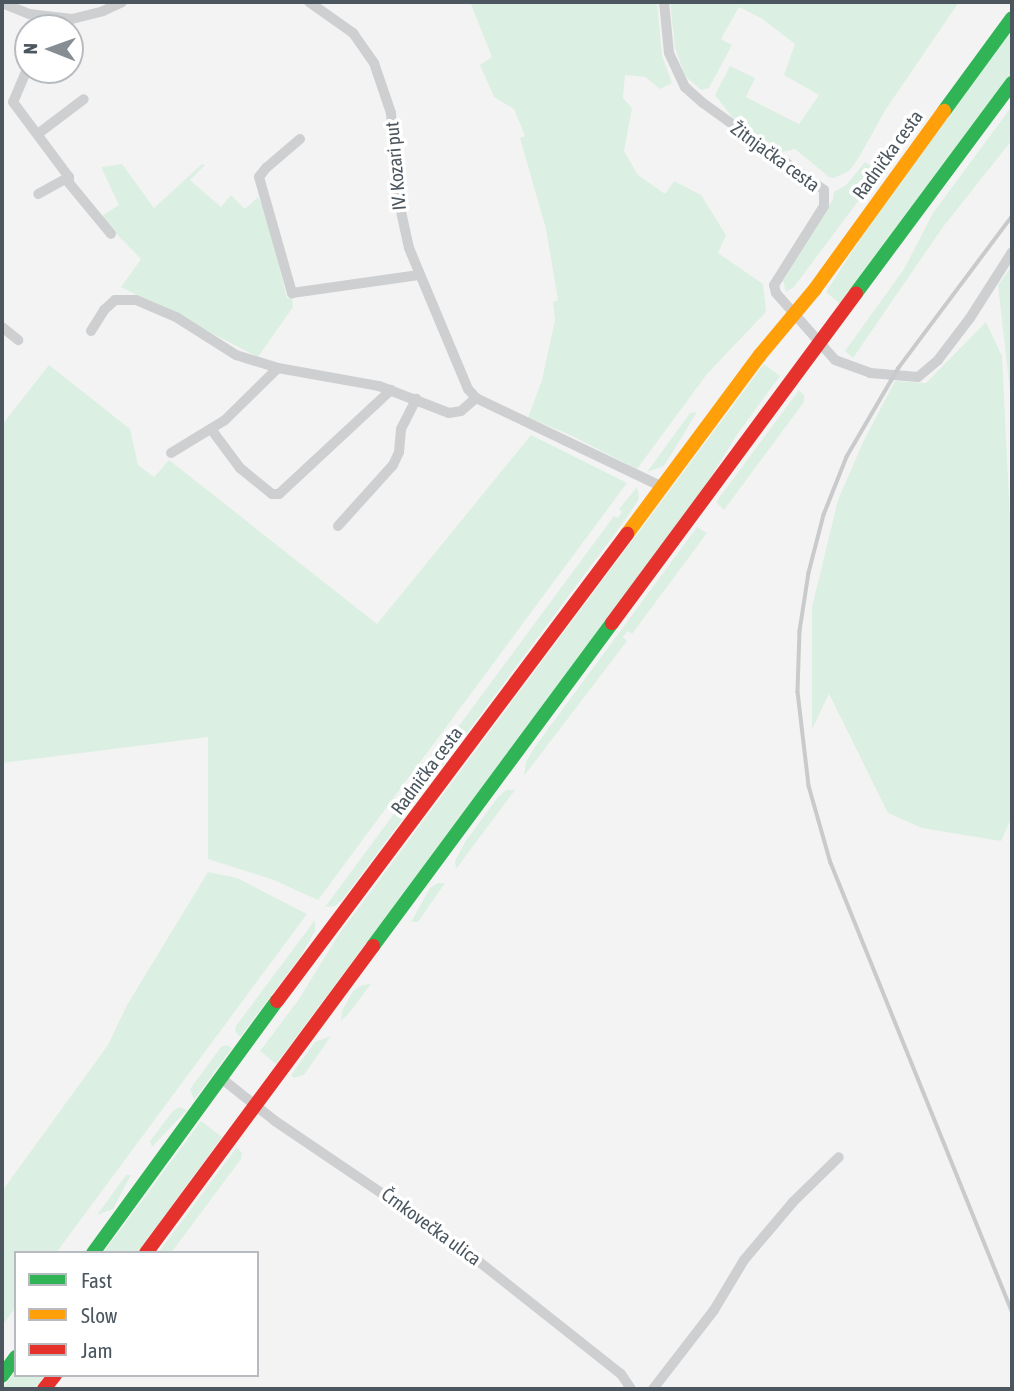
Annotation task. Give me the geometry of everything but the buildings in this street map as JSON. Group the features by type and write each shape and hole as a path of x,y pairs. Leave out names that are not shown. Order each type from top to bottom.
{"main road":[{"name":"Radnička cesta","path":"94,1251 1012,18"},
{"path":"146,1251 1012,83"},
{"path":"2,1376 14,1360"}],"street":[{"path":"84,16 122,2"},
{"name":"IV. Kozari put","path":"309,2 353,33 374,63 391,113 401,221 419,275 468,388 477,398"},
{"name":"Žitnjačka cesta","path":"664,2 669,53 685,87 703,103 824,190 824,206 774,285 776,293 793,313"},
{"path":"2,4 27,14"},
{"path":"21,84 13,102 39,133 69,177 69,183 111,234"},
{"path":"39,133 84,99"},
{"path":"300,139 259,177 292,293 419,275"},
{"path":"38,194 69,177"},
{"path":"793,313 835,360 893,377 918,377 938,360 970,318 1012,252"},
{"path":"91,331 104,310 116,300 136,300 176,317 236,355 278,368 391,390 449,413 461,411 477,398 663,487"},
{"path":"2,327 18,340"},
{"path":"171,453 225,420 278,368"},
{"path":"211,429 240,468 272,494 279,494 391,390"},
{"path":"338,526 393,465 399,452 401,429 416,399"},
{"name":"Črnkovečka ulica","path":"221,1078 275,1121 310,1141 468,1252 621,1374 631,1389"},
{"path":"653,1389 713,1310 744,1260 793,1202 839,1157"}],"green space":[{"path":"470,2 657,2 662,55 672,83 660,89 645,77 625,75 623,98 632,108 624,151 638,175 665,194 674,181 701,195 726,235 718,253 763,284 766,312 707,374 637,469 568,434 528,418 542,380 555,320 553,302 558,300 546,229 520,138 525,136 514,109 494,97 480,65 492,57"},
{"path":"670,2 959,2 886,109 858,159 849,171 834,178 829,177 795,149 782,152 732,117 715,95 730,66 755,78 746,97 799,124 819,95 784,75 795,44 761,18 739,7 721,39 732,45 709,88 701,90 685,76 675,48"},
{"path":"1012,28 1012,72 841,305 826,292 891,192"},
{"path":"1012,106 1012,140 943,227 853,358 845,351 904,269 933,213"},
{"path":"865,162 880,172 794,287 786,292 783,281 833,199 834,192 846,185"},
{"path":"122,164 154,208 202,164 205,165 190,180 221,207 231,195 245,209 258,197 266,214 287,298 292,297 293,307 258,357 121,287 141,259 100,217 119,205 101,167"},
{"path":"1012,266 1012,408 998,285"},
{"path":"986,322 1002,356 1012,559 1012,817 1001,841 922,828 888,813 829,694 812,729 812,607 838,500 863,442 895,381 926,383"},
{"path":"764,364 780,376 736,436 703,490 276,1064 260,1051 299,999 339,934"},
{"path":"49,365 130,429 138,465 154,477 169,460 377,624 531,435 627,483 318,900 274,880 208,859 208,737 2,763 2,425"},
{"path":"799,390 804,395 804,402 724,510 716,502"},
{"path":"697,412 664,466 647,472 690,413"},
{"path":"637,487 639,499 628,516 452,753 342,900 335,906 325,907 614,516 618,518 622,512 619,509"},
{"path":"697,527 707,533 632,634 628,631 623,637 627,641 524,776 526,762 534,748"},
{"path":"506,790 515,790 456,869 455,861 465,842"},
{"path":"208,872 237,878 307,914 57,1251 14,1251 14,1310 2,1326 2,1191 108,1045 127,1005"},
{"path":"438,883 445,883 418,922 411,922 430,888"},
{"path":"315,920 315,931 302,954 240,1037 235,1031 236,1026"},
{"path":"371,984 341,1021 342,1011 353,991 362,985"},
{"path":"331,1036 304,1075 294,1078 291,1075 315,1042"},
{"path":"226,1045 232,1048 194,1100 190,1089 221,1047"},
{"path":"179,1107 187,1110 152,1147 150,1141"},
{"path":"201,1121 222,1137 138,1251 104,1251"},
{"path":"237,1147 242,1153 241,1159 172,1251 159,1251"},
{"path":"126,1175 131,1175 113,1209 97,1215"},
{"path":"14,1373 14,1377 44,1377 35,1389 2,1389"}],"railway":[{"path":"1012,217 899,368 847,457 824,515 809,573 800,631 798,692 809,786 831,863 1012,1312"}],"traffic: fast":[{"path":"944,111 1012,18"},
{"path":"856,293 1012,83"},
{"path":"373,946 612,623"},
{"path":"94,1251 277,1001"},
{"path":"2,1376 14,1360"}],"traffic: slow":[{"path":"627,534 760,355 815,289 944,111"}],"traffic: jam":[{"path":"612,623 856,293"},
{"path":"277,1001 627,534"},
{"path":"147,1251 373,946"},
{"path":"44,1389 53,1377"}]}
